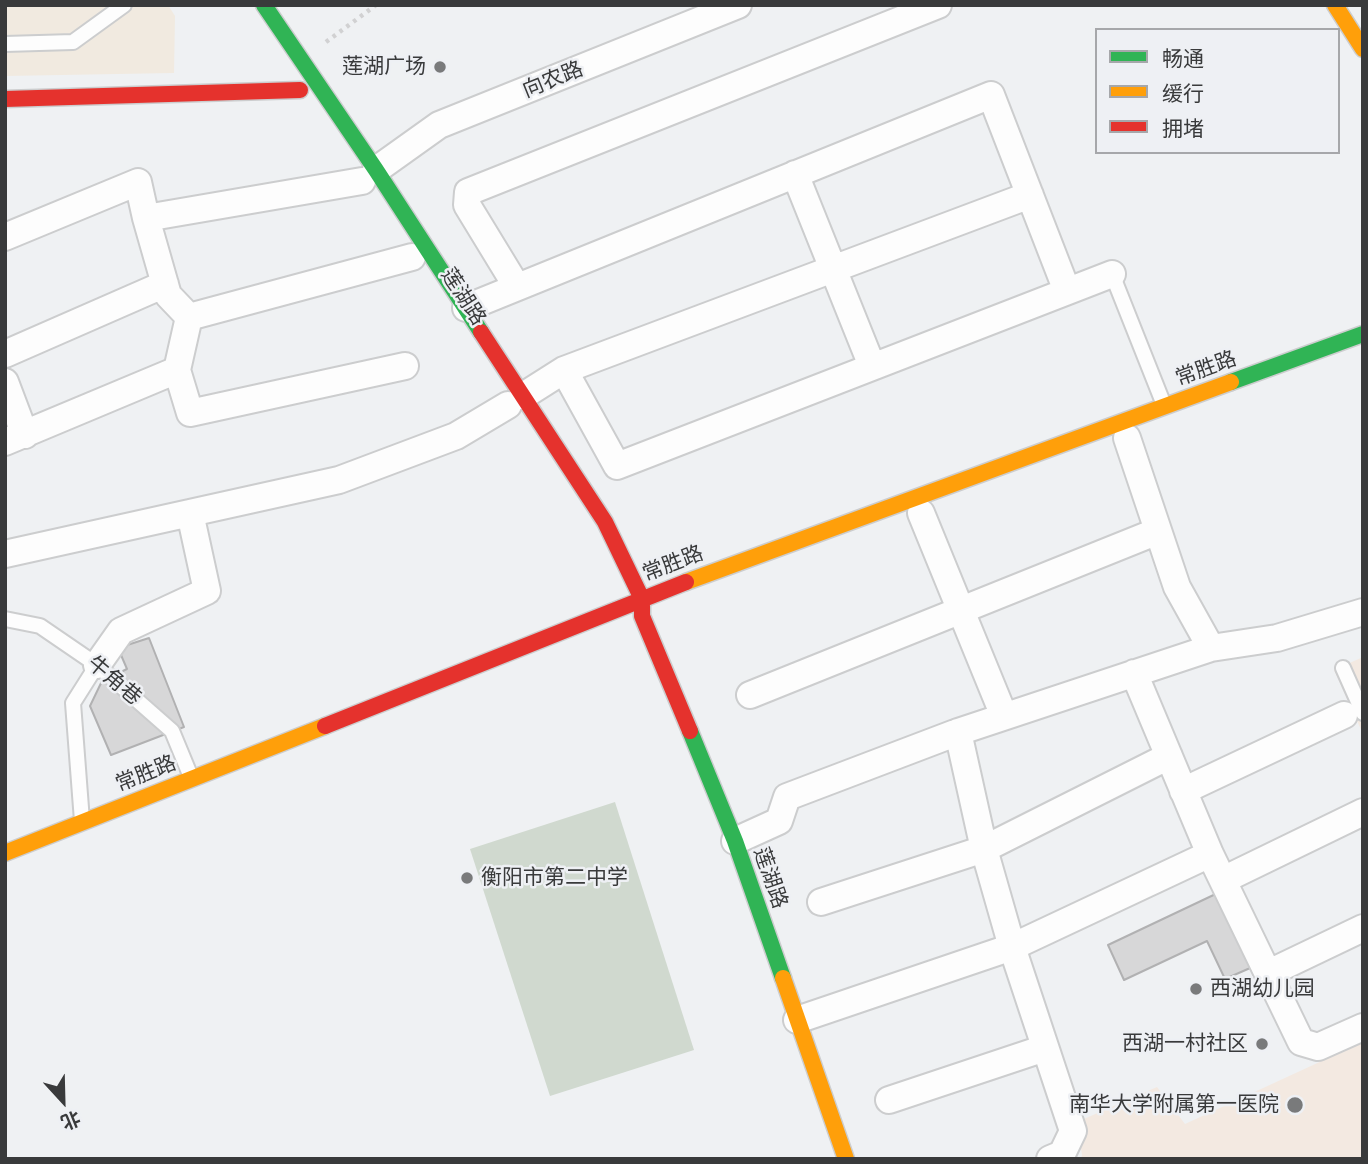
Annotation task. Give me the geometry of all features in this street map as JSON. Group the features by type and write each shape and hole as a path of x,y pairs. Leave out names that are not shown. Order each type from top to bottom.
{"street":[{"name":"莲湖路","path":"264,5 301,60 365,178 467,308 512,403 605,522 635,602 735,841 846,1159"},
{"name":"向农路","path":"365,178 439,125 738,5"},
{"path":"517,288 467,205 468,192 938,5"},
{"path":"1335,5 1363,49"},
{"path":"5,99 304,96 285,69"},
{"path":"467,308 991,94 1066,291"},
{"path":"794,174 872,366"},
{"path":"146,218 365,178"},
{"path":"5,237 138,182 168,295 190,317"},
{"path":"5,554 340,480 456,436 564,370 1030,195"},
{"path":"190,317 412,257"},
{"path":"564,370 617,466 1112,274"},
{"path":"5,354 165,284"},
{"path":"190,317 177,370 190,413 405,366"},
{"name":"常胜路","path":"5,853 635,602 1363,334"},
{"path":"5,382 15,438 177,370"},
{"path":"1127,438 1177,587 1211,648"},
{"path":"97,665 121,631 207,591 190,513"},
{"path":"914,516 960,610 1004,716"},
{"name":"常胜路","path":"5,869 642,616 914,516"},
{"path":"750,695 1158,531"},
{"name":"莲湖路","path":"603,556 635,602"},
{"path":"735,841 779,821 787,797 958,732 1211,648 1277,638 1363,612"},
{"path":"1134,673 1210,854 1301,1042 1318,1047 1363,1027"},
{"path":"1183,791 1353,714"},
{"path":"958,732 984,849 1012,947 1073,1131 1062,1154 1049,1159"},
{"path":"821,902 984,849 1169,757"},
{"path":"1223,880 1363,812"},
{"path":"797,1020 1012,947 1210,854"},
{"path":"1269,973 1363,928"},
{"path":"889,1100 1045,1048"}],"lane":[{"path":"5,44 73,42 124,5"},
{"path":"1112,274 1164,407"},
{"name":"牛角巷","path":"5,619 40,626 97,665 172,731 191,779"},
{"path":"82,822 73,703 97,665"},
{"path":"1343,668 1353,714"}],"path":[{"path":"301,60 376,5"}],"shaded area":[{"path":"5,5 168,5 175,16 174,73 5,76"},
{"path":"1363,657 1363,734 1334,670"},
{"path":"615,802 694,1050 550,1096 470,849"},
{"name":"南华大学附属第一医院","path":"1363,1042 1363,1159 1081,1159 1077,1122 1157,1087 1185,1124"}],"building":[{"path":"149,638 184,727 111,755 90,706 102,681 127,669 118,648"},
{"path":"1222,891 1257,965 1225,979 1207,941 1124,980 1108,945"}],"traffic: fast":[{"path":"264,5 481,332"},
{"path":"1231,382 1363,334"},
{"path":"690,731 735,841 783,978"}],"traffic: slow":[{"path":"1335,5 1363,49"},
{"path":"686,582 1231,382"},
{"path":"5,853 325,726"},
{"path":"783,978 846,1159"}],"traffic: jam":[{"path":"5,99 300,90"},
{"path":"481,332 605,522 642,599 642,616 690,731"},
{"path":"325,726 686,582"}],"place":[{"name":"莲湖广场","path":"440,67"},
{"name":"衡阳市第二中学","path":"467,878"},
{"name":"西湖幼儿园","path":"1196,989"},
{"name":"西湖一村社区","path":"1262,1044"},
{"name":"南华大学附属第一医院","path":"1295,1105"}]}
